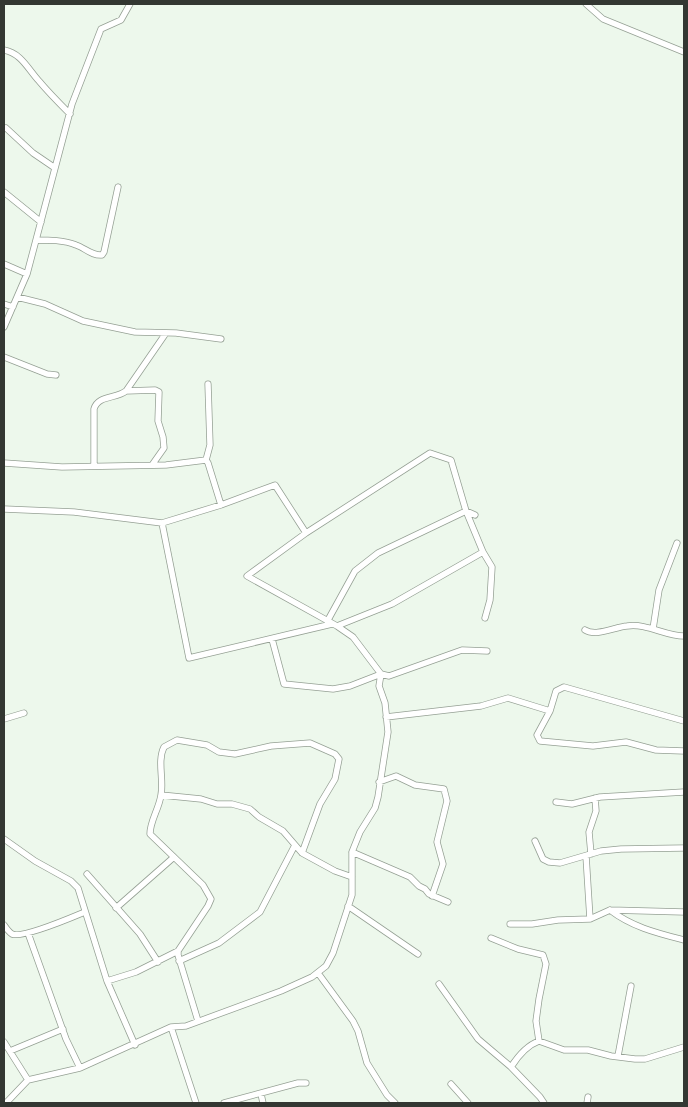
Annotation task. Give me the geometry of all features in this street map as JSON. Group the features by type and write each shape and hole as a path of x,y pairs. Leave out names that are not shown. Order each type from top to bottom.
{"street":[{"path":"4,328 26,274 70,114 101,29 121,20 130,4"},
{"path":"586,4 603,19 684,52"},
{"path":"4,50 11,51 23,60 38,80 70,114"},
{"path":"6,128 33,154 55,168"},
{"path":"36,240 65,242 77,245 94,255 102,255 118,187"},
{"path":"4,192 41,222"},
{"path":"4,264 26,274"},
{"path":"17,297 46,304 83,321 135,332 166,333 221,339"},
{"path":"4,304 13,307"},
{"path":"94,466 94,409 96,404 100,400 122,395 126,391 166,333"},
{"path":"4,357 47,374 56,375"},
{"path":"208,384 210,445 206,460 221,505"},
{"path":"126,391 155,390 159,392 158,421 164,448 152,465"},
{"path":"6,1103 28,1080 80,1068 171,1027 186,1026 281,991 318,973 326,966 333,953 352,895 352,852 360,832 375,808 378,797 388,732 385,703 379,686 381,674 353,637 332,623 247,576 306,533 430,453 451,460 466,511 483,552 492,567 490,600 485,618"},
{"path":"4,463 62,467 166,465 206,460"},
{"path":"4,509 74,512 162,522 221,505 275,484 306,533"},
{"path":"332,623 355,571 378,553 466,511 475,515"},
{"path":"162,522 189,658 272,639 392,604 483,552"},
{"path":"653,629 659,590 677,544"},
{"path":"585,630 594,632 633,626 684,636"},
{"path":"272,639 284,684 333,689 350,686 381,674 389,676 462,650 487,651"},
{"path":"684,721 564,687 556,690 550,711 537,735 540,741 593,746 626,742 656,750 684,751"},
{"path":"386,717 481,706 508,698 550,711"},
{"path":"4,719 24,713"},
{"path":"107,981 136,972 178,951 208,906 210,899 203,885 150,834 161,795 162,751 168,744 177,740 207,745 219,752 235,754 271,746 310,743 335,754 339,759 339,763 335,779 317,810 302,853"},
{"path":"379,782 396,776 415,785 444,789 446,792 447,801 437,842 444,864 432,896"},
{"path":"556,802 572,804 595,798 684,792"},
{"path":"161,795 244,807 283,831 302,853 352,878"},
{"path":"590,919 588,855 589,832 596,811 595,798"},
{"path":"4,839 35,861 71,881 78,888 107,981 135,1044"},
{"path":"535,841 544,859 549,862 560,863 588,855 621,849 684,848"},
{"path":"180,961 220,942 260,912 295,845"},
{"path":"352,852 410,877 432,896 448,902"},
{"path":"116,908 174,857"},
{"path":"87,874 140,934 158,962"},
{"path":"348,906 418,954"},
{"path":"610,910 622,920 648,931 684,940"},
{"path":"510,924 590,919 610,910 684,912"},
{"path":"4,925 10,933 16,935 28,933 85,912"},
{"path":"28,933 66,1039 80,1068"},
{"path":"491,938 518,948 533,951 542,955 545,959 546,964 536,1021 539,1041"},
{"path":"178,951 198,1021"},
{"path":"318,973 353,1021 358,1031 367,1063 387,1095 395,1103"},
{"path":"439,984 478,1038 511,1066 544,1103"},
{"path":"618,1056 632,986"},
{"path":"171,1027 196,1103"},
{"path":"10,1051 63,1029"},
{"path":"511,1066 517,1058 535,1042 539,1041 564,1050 588,1050 626,1058 645,1059 684,1047"},
{"path":"4,1042 28,1080"},
{"path":"224,1103 298,1083 306,1083"},
{"path":"451,1084 468,1103"},
{"path":"261,1094 263,1103"}]}
